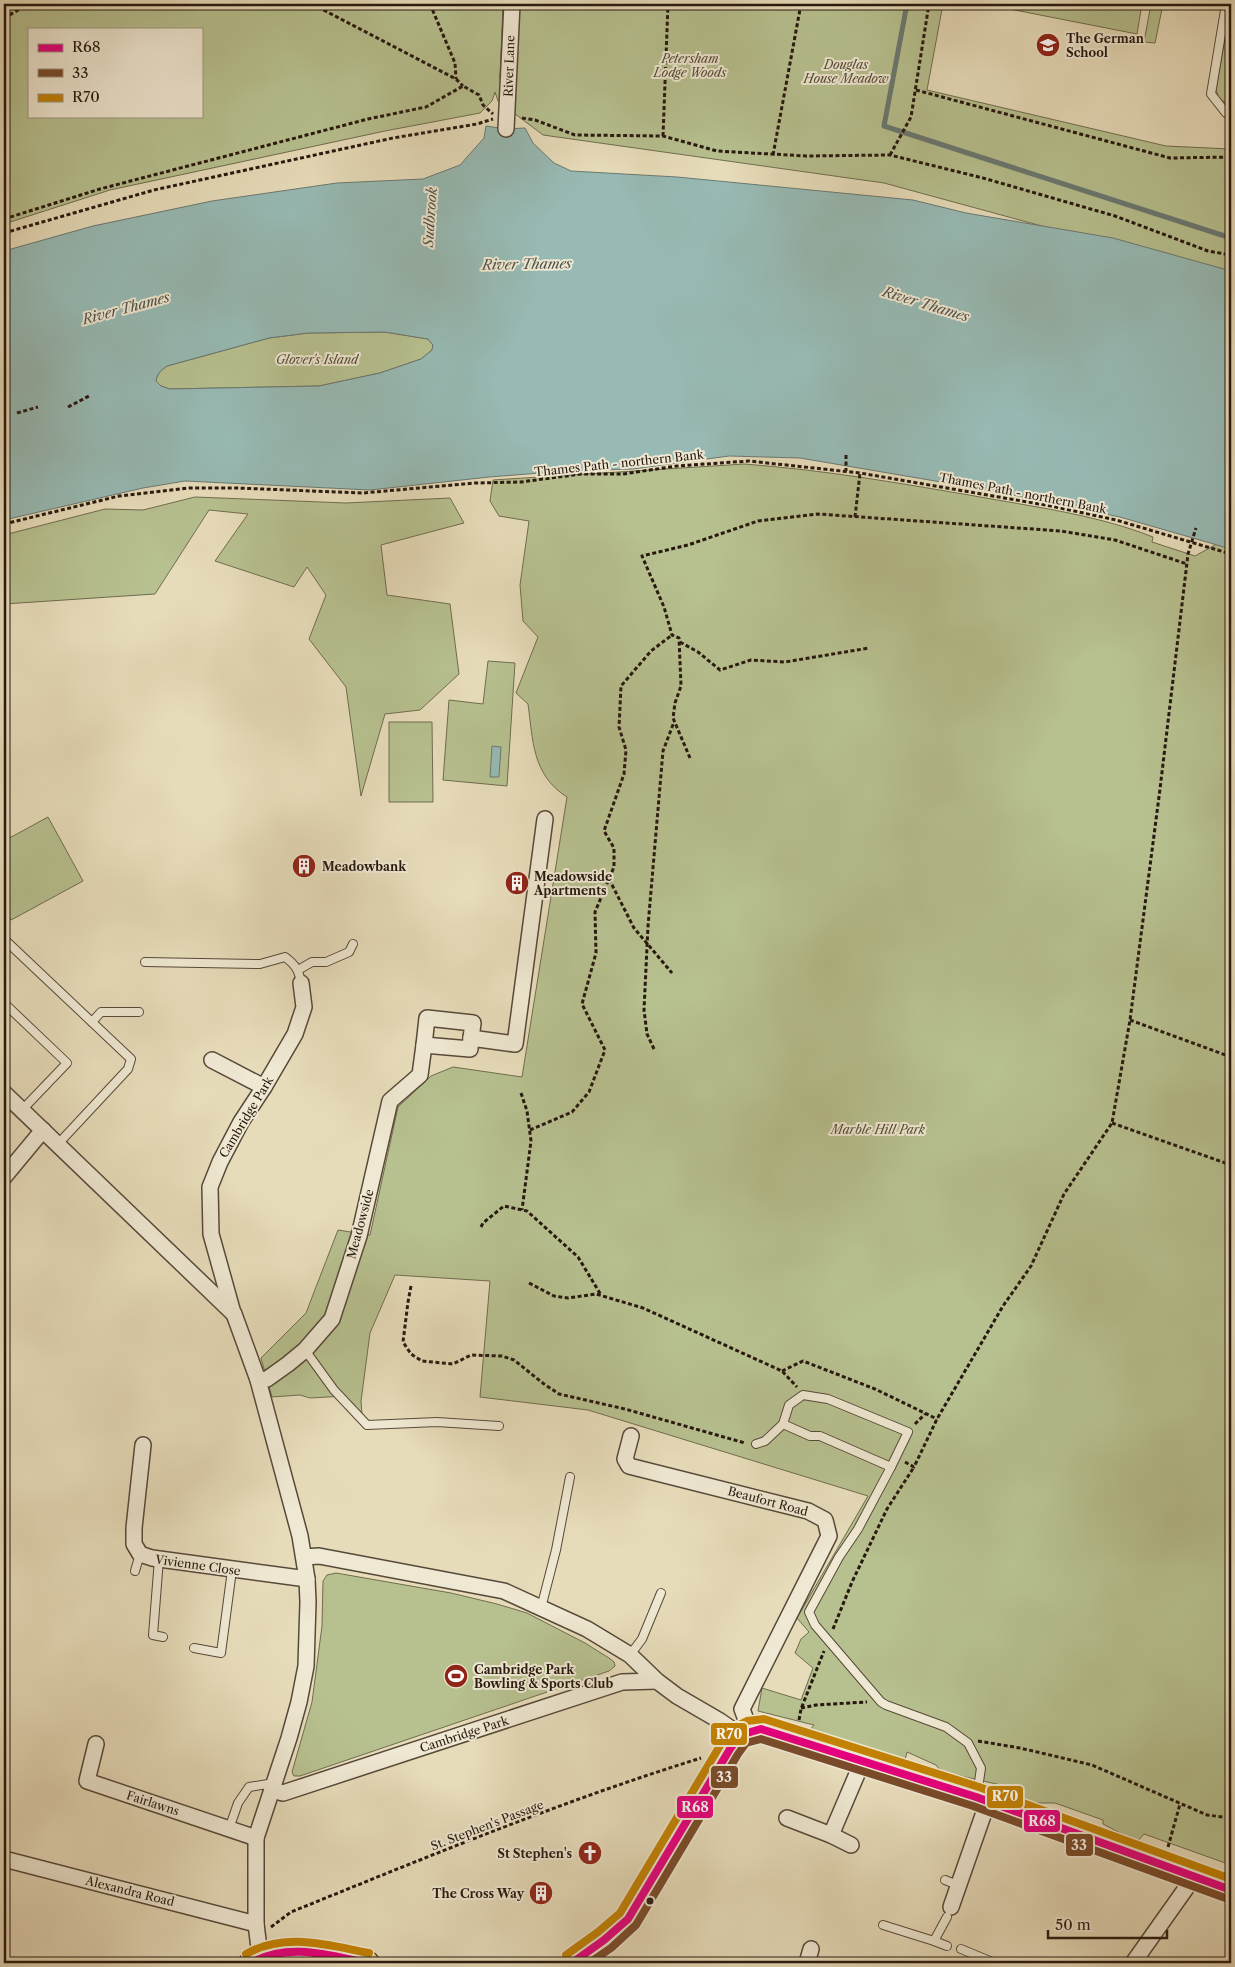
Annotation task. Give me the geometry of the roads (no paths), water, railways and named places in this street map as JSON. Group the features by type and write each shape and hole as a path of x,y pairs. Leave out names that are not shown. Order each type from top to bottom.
{"main road":[{"path":"572,1963 604,1940 628,1919 740,1738 761,1729 982,1799 1231,1890"},
{"path":"256,1945 283,1952 309,1952 367,1963"}],"street":[{"name":"River Lane","path":"507,122 512,4"},
{"path":"424,1045 470,1048 471,1038 515,1044 545,820"},
{"name":"Cambridge Park","path":"256,1945 256,1838 289,1738 306,1666 308,1629 307,1580 304,1557 293,1509 258,1380 234,1314 211,1234 210,1188 220,1162 237,1130 295,1034 304,1007 300,977"},
{"name":"Meadowside","path":"258,1380 267,1379 305,1350 332,1319 359,1236 390,1100 420,1075 427,1018 472,1023 471,1038"},
{"path":"212,1060 264,1088"},
{"name":"Cambridge Park","path":"4,1093 234,1314"},
{"path":"4,1177 43,1130"},
{"name":"Beaufort Road","path":"632,1436 625,1459 630,1466 808,1511 825,1520 830,1536 742,1709 740,1738"},
{"name":"Vivienne Close","path":"143,1445 134,1528 134,1544 140,1554 158,1559 307,1580"},
{"path":"304,1557 319,1556 504,1591 587,1629 630,1655 676,1696 720,1721 740,1738"},
{"name":"Cambridge Park","path":"273,1786 283,1793 622,1682 657,1680"},
{"name":"Fairlawns","path":"96,1744 87,1782 256,1838"},
{"path":"830,1835 863,1760"},
{"path":"949,1912 960,1886 982,1799"},
{"path":"787,1818 851,1844"},
{"name":"Alexandra Road","path":"4,1859 256,1945"},
{"path":"1133,1963 1194,1877"}],"lane":[{"path":"1226,4 1211,94 1226,113 1231,115"},
{"path":"4,939 131,1059 128,1069 58,1144"},
{"path":"145,962 260,964 285,957 292,962 300,977 312,962 326,962 349,952 353,944"},
{"path":"4,1003 67,1063 22,1110"},
{"path":"92,1022 101,1012 138,1012"},
{"path":"305,1350 334,1390 367,1425 437,1422 499,1426"},
{"path":"756,1444 766,1441 783,1424 789,1405 803,1395 828,1399 908,1432 858,1529 839,1557 809,1612 815,1625 881,1702 946,1727 968,1743 982,1768 982,1799"},
{"path":"783,1424 810,1436 820,1436 890,1467"},
{"path":"541,1608 556,1550 570,1477"},
{"path":"136,1571 140,1554"},
{"path":"158,1559 152,1635 163,1638"},
{"path":"194,1648 221,1653 232,1570"},
{"path":"630,1655 642,1639 661,1593"},
{"path":"229,1829 238,1802 249,1787 273,1786"},
{"path":"945,1880 960,1886"},
{"path":"934,1941 949,1912"},
{"path":"883,1925 947,1946"},
{"path":"960,1949 990,1961 989,1963"}],"water":[{"path":"486,126 506,129 525,128 533,143 554,163 571,171 677,177 913,200 966,213 1113,238 1231,271 1231,549 1120,517 994,491 800,458 729,456 633,469 566,471 489,477 370,490 185,481 143,488 4,520 4,251 93,226 212,201 337,183 423,179 460,165 484,138","holes":["385,332 428,339 433,345 432,350 421,359 380,373 319,386 170,389 161,386 156,381 157,376 167,366 269,338 308,333"]},
{"path":"492,746 501,747 499,777 490,777"}],"waterway":[{"path":"907,4 884,126 1231,238"}],"place":[{"name":"The German School","path":"1048,45"},
{"name":"Meadowbank","path":"304,866"},
{"name":"Meadowside Apartments","path":"517,883"},
{"name":"Cambridge Park Bowling & Sports Club","path":"456,1676"},
{"name":"St Stephen's","path":"590,1853"},
{"name":"The Cross Way","path":"541,1893"}],"park label":[{"name":"Petersham Lodge Woods","path":"690,65"},
{"name":"Douglas House Meadow","path":"846,71"},
{"name":"Glover's Island","path":"317,359"},
{"name":"Marble Hill Park","path":"878,1129"}],"water label":[{"name":"Sudbrook","path":"430,217"},
{"name":"River Thames","path":"527,264"},
{"name":"River Thames","path":"926,304"},
{"name":"River Thames","path":"126,308"}]}
